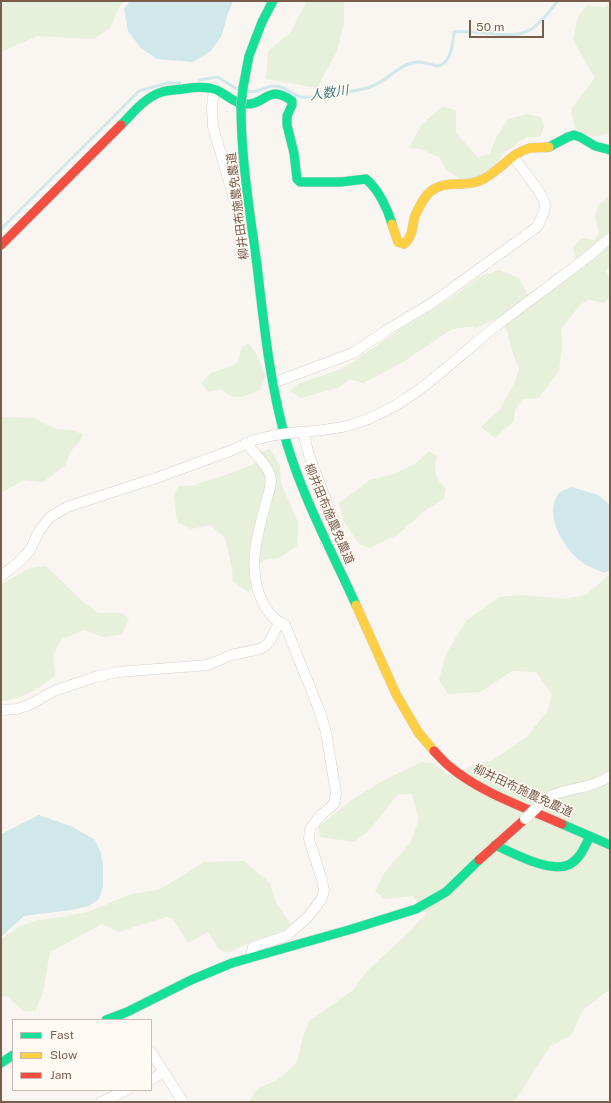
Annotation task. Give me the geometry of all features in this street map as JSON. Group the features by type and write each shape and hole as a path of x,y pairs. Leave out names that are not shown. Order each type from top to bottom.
{"street":[{"name":"柳井田布施農免農道","path":"273,1 262,22 250,56 243,88 241,132 267,346 273,383 288,443 301,485 326,543 396,694 414,726 430,747 449,766 475,783 498,795 610,845"},
{"path":"1,245 142,104 160,92 203,86 214,88 235,101 244,104 277,93 284,95 292,101 292,105 287,116 286,125 294,153 297,178 300,182 341,182 366,179 371,183 390,216 398,242 404,244 408,242 410,237 415,216 429,193 436,186 444,183 466,184 478,182 528,149 552,147 565,138 574,135 583,138 597,147 610,150"},
{"path":"214,88 212,108 213,127 236,205 246,250 255,248"},
{"path":"273,383 353,353 362,348 387,330 432,303 537,228 546,205 542,196 514,158"},
{"path":"1,576 19,562 30,550 39,531 50,517 67,507 159,477 230,451 247,443 275,435 351,425 394,406 416,393 491,330 584,260 610,238"},
{"path":"303,432 309,455 337,530 334,539 326,543"},
{"path":"247,443 267,468 271,476 270,487 259,528 254,559 254,576 258,592 265,607 279,623 285,625 320,712 326,732 336,793 334,804 320,816 310,829 309,839 324,891 321,900 307,918 286,936 252,947 251,957"},
{"path":"1,710 29,705 54,691 95,677 118,672 208,665 231,655 260,649 270,641 279,623"},
{"path":"112,1019 129,1016 191,980 251,957 352,929 416,909 446,892 546,798 590,786 610,776"},
{"path":"495,845 537,862 554,867 568,866 584,851 590,836"},
{"path":"152,1054 183,1102"},
{"path":"1,1063 12,1056"},
{"path":"152,1079 163,1071"},
{"path":"101,1102 125,1091"}],"green space":[{"path":"1,1 124,1 120,6 110,28 94,39 37,36 1,52"},
{"path":"307,1 344,1 344,23 337,51 317,88 266,79 268,51 290,33"},
{"path":"610,1 610,133 594,137 575,129 571,109 595,78 573,40 578,17 586,6 606,7"},
{"path":"442,107 456,110 456,133 478,158 490,153 496,138 508,119 527,114 541,117 544,127 540,137 527,137 504,153 494,166 477,177 460,179 446,170 439,157 420,149 409,148 422,124"},
{"path":"610,197 610,266 606,271 610,280 610,296 604,303 588,300 580,305 561,329 562,346 559,371 539,398 522,399 515,410 514,421 495,438 481,427 500,409 515,382 519,368 512,351 506,328 497,318 477,328 469,327 452,329 400,364 363,383 350,379 338,388 301,398 290,391 298,384 344,368 396,332 443,303 481,276 499,270 519,278 528,296 574,272 575,259 573,247 582,238 594,240 599,234 595,217 598,205"},
{"path":"249,343 258,357 266,376 260,390 240,397 231,396 221,389 208,392 201,383 211,373 234,365 239,361 241,347"},
{"path":"1,417 34,418 55,429 70,430 83,434 80,441 70,452 65,466 43,482 24,480 1,493"},
{"path":"270,449 280,466 281,483 298,522 297,546 279,558 264,560 252,572 252,589 248,592 233,581 232,569 225,538 210,525 191,529 177,522 174,497 178,486 191,486 237,471 253,464 262,452"},
{"path":"429,451 437,456 435,471 437,478 446,489 444,499 427,509 397,535 370,548 359,544 343,520 339,503 370,480 391,475 415,464"},
{"path":"46,566 82,601 98,613 122,613 129,619 122,634 103,637 84,630 62,639 53,655 55,676 23,696 1,701 1,584 30,568"},
{"path":"610,575 610,989 583,1010 571,1035 550,1047 520,1094 512,1102 249,1102 257,1089 279,1079 297,1062 302,1040 309,1021 353,990 368,970 426,914 413,896 385,899 375,891 384,873 411,842 419,819 412,794 398,794 371,828 355,842 320,837 319,826 350,801 386,779 422,762 433,763 449,776 493,760 527,737 548,710 552,694 536,672 512,671 480,692 448,694 439,680 446,654 467,620 499,597 524,595 564,599 586,595"},
{"path":"244,861 270,883 276,903 291,924 284,930 248,943 228,953 218,948 208,932 188,943 173,919 166,917 119,932 102,924 50,952 43,993 35,1011 23,1011 7,996 1,997 1,939 21,926 37,920 88,912 131,894 159,890 204,862"}],"water":[{"path":"130,1 233,1 222,35 211,51 193,62 157,59 141,48 128,31 124,9"},
{"path":"571,487 598,495 610,505 610,570 604,573 579,560 567,547 557,529 553,509 555,500 560,492"},
{"path":"39,815 73,827 95,840 101,853 103,865 103,886 99,899 89,906 71,910 24,916 1,937 1,834"}],"waterway":[{"name":"人数川","path":"247,91 254,92 277,86 301,97 314,97 370,87 382,81 405,65 411,63 421,62 438,66 441,65 449,56 453,44 454,32 463,31 505,35 525,32 540,23 558,1"},
{"name":"人数川","path":"199,80 218,77 239,90"},
{"name":"人数川","path":"1,229 139,91 167,83 180,83"}],"traffic: fast":[{"path":"243,88 249,56 262,22 273,1"},
{"path":"121,125 145,101 156,94 167,91 195,87 210,88 218,90 236,102 244,104 257,102 267,96 277,94 284,96 292,101 292,105 287,116 287,125 294,153 297,179 300,182 341,182 366,179 375,188 382,200 392,224"},
{"path":"241,106 243,88"},
{"path":"241,106 244,166 262,310 268,355 281,422 287,444 302,485 319,526 356,605"},
{"path":"549,147 574,135 595,146 610,150"},
{"path":"562,824 610,845"},
{"path":"495,845 531,861 560,867 568,865 576,860 590,836"},
{"path":"109,1019 127,1012 191,980 232,963 416,909 446,892 479,860"},
{"path":"1,1063 12,1056"}],"traffic: slow":[{"path":"392,224 398,242 404,244 411,235 415,216 420,205 427,195 433,190 445,185 465,184 479,181 492,174 516,154 530,148 549,147"},
{"path":"356,605 396,694 418,732 434,751"}],"traffic: jam":[{"path":"1,245 121,125"},
{"path":"434,751 443,761 461,776 489,792 562,824"},
{"path":"479,860 525,819"}]}
